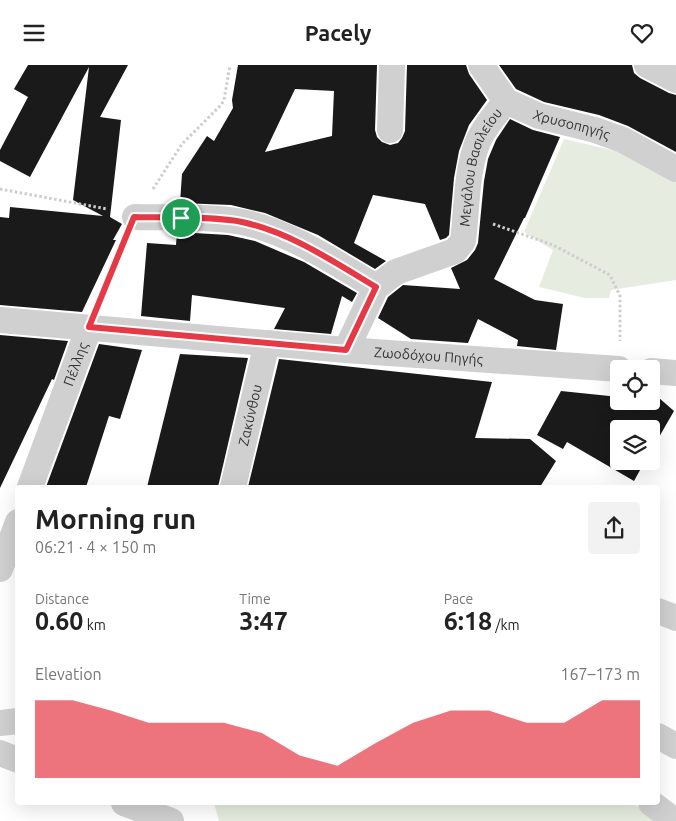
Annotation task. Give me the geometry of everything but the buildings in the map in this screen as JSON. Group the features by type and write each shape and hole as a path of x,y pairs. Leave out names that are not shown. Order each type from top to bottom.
{"street":[{"path":"390,130 392,65"},
{"path":"481,65 506,101"},
{"path":"646,65 676,80"},
{"name":"Χρυσοπηγής","path":"506,101 539,116 595,130 622,140 676,169"},
{"name":"Μεγάλου Βασιλείου","path":"376,287 396,272 455,251 463,241 471,169 478,143 492,119 506,101"},
{"path":"134,217 227,220 271,231 303,245 376,287 346,350"},
{"name":"Ζωοδόχου Πηγής","path":"0,320 346,350 610,368"},
{"name":"Πέλλης","path":"31,485 89,327"},
{"name":"Ζακύνθου","path":"233,485 267,343"},
{"path":"660,372 676,373"},
{"path":"0,569 15,530"},
{"path":"660,612 676,618"},
{"path":"0,723 15,721"},
{"path":"660,737 676,746"},
{"path":"0,753 15,759"},
{"path":"129,805 171,821"},
{"path":"654,805 675,821"}],"path":[{"name":"Πέλλης","path":"89,327 134,217 182,144 222,105 230,65"},
{"path":"0,189 97,206 134,217"},
{"path":"466,214 553,245 610,275 620,296 620,342"}],"shaded area":[{"path":"564,139 633,155 676,181 676,280 611,290 609,298 585,298 539,287 553,250 524,232"},
{"path":"215,805 636,805 656,821 219,821"}],"route":[{"path":"134,217 181,218 227,220 271,231 303,245 376,287 346,350 89,327 134,217"}]}
